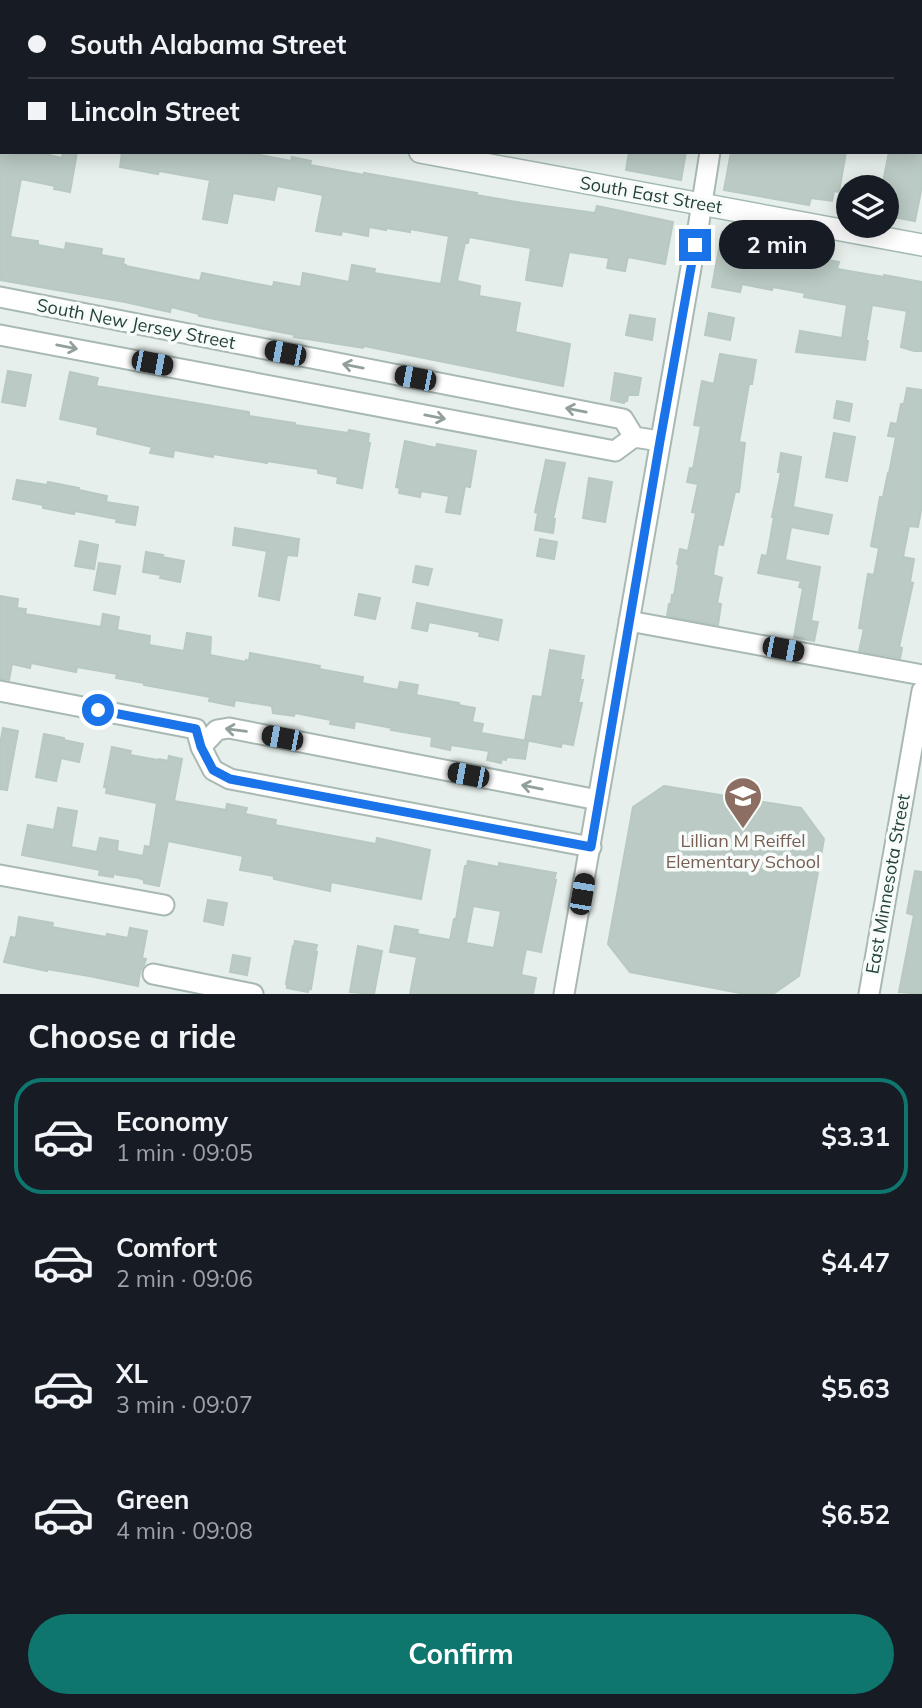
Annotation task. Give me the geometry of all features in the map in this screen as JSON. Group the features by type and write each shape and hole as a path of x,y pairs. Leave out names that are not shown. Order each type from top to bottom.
{"main road":[{"name":"South East Street","path":"431,154 922,245"}],"street":[{"path":"564,994 710,154"},
{"name":"South New Jersey Street","path":"0,297 623,419 634,436 660,441"},
{"name":"South New Jersey Street","path":"0,335 615,451 634,436"},
{"path":"629,621 922,676"},
{"path":"0,691 196,729 201,747 213,770 230,779 591,847"},
{"name":"East Minnesota Street","path":"869,994 922,691"},
{"path":"201,747 217,730 229,728 598,800"},
{"path":"0,875 164,905"},
{"path":"152,974 253,994"}],"building":[{"path":"1,154 45,154 62,158 63,154 77,154 70,192 21,179 10,237 38,241 38,245 65,250 66,243 102,249 101,255 124,259 123,264 126,266 200,281 202,273 273,287 274,282 301,287 303,273 349,282 352,265 375,269 374,273 441,284 449,236 410,229 410,232 369,227 368,236 342,231 341,235 316,231 323,195 277,186 274,200 233,193 227,223 203,219 210,180 120,167 122,154 255,154 291,161 292,157 311,161 310,165 477,193 476,195 595,213 597,206 673,222 665,264 628,257 625,271 607,268 609,258 569,252 562,286 526,280 531,248 469,237 468,243 465,243 457,281 480,286 479,296 520,303 515,332 570,344 563,386 364,346 363,348 294,337 295,335 199,316 171,307 170,312 0,280"},
{"path":"629,154 686,154 681,180 626,170"},
{"path":"731,154 846,154 842,175 836,175 836,191 832,201 811,198 809,205 724,190"},
{"path":"889,154 922,154 922,186 915,221 899,218 899,175 884,175"},
{"path":"722,232 751,237 750,241 809,251 808,256 839,262 837,269 922,282 922,351 901,347 907,311 872,305 865,360 796,352 800,331 842,338 847,305 804,297 805,293 773,287 772,290 742,284 740,292 712,287"},
{"path":"709,313 734,318 730,340 705,335"},
{"path":"630,315 655,319 652,340 626,335"},
{"path":"720,354 756,360 739,442 745,443 739,492 735,492 723,545 718,544 713,575 722,578 717,603 721,604 718,625 667,616 674,595 680,549 688,551 696,513 692,512 698,484 687,482 690,468 693,469 701,426 694,425 702,381 714,384"},
{"path":"8,371 31,375 25,406 2,402"},
{"path":"70,372 98,378 96,386 249,412 249,416 295,425 369,434 370,443 362,488 337,483 338,477 318,473 318,469 174,450 173,457 150,453 152,447 97,434 97,427 60,419"},
{"path":"615,373 641,378 638,395 628,395 624,403 611,400"},
{"path":"907,388 922,390 922,505 918,527 909,526 903,557 914,559 910,582 913,583 899,647 902,648 900,658 859,651 864,629 859,628 868,574 874,575 879,548 871,546 880,497 883,497 896,437 888,436 891,423 897,424"},
{"path":"837,401 852,404 849,421 834,418"},
{"path":"834,433 855,437 847,481 826,477"},
{"path":"405,441 436,448 437,444 476,451 470,487 465,486 460,514 446,512 449,496 421,491 420,497 399,493 400,488 396,487"},
{"path":"781,453 801,457 793,507 832,515 828,534 791,527 785,560 820,567 811,621 818,622 814,641 794,637 803,588 799,587 801,581 758,573 762,555 767,556 781,472 778,472"},
{"path":"546,460 565,463 553,519 553,533 535,530 538,513 535,512"},
{"path":"589,478 612,482 605,522 583,518"},
{"path":"17,480 79,488 107,496 106,502 138,507 135,525 75,511 74,514 43,508 43,505 13,499"},
{"path":"235,528 299,539 297,556 287,555 279,600 259,596 267,551 233,545"},
{"path":"540,539 557,542 554,559 537,556"},
{"path":"80,541 98,545 94,569 75,566"},
{"path":"146,552 184,561 180,582 143,572"},
{"path":"99,563 120,566 115,594 94,590"},
{"path":"416,566 432,569 428,585 413,582"},
{"path":"359,594 380,598 375,619 355,615"},
{"path":"0,596 18,599 17,608 26,609 25,614 101,627 103,614 119,617 117,630 150,636 149,645 184,651 187,633 211,637 210,655 246,662 249,661 250,653 304,663 320,666 319,669 363,677 362,683 398,690 400,682 418,685 416,695 475,708 472,722 483,724 481,733 528,741 525,759 507,757 506,760 502,759 501,763 487,760 489,751 451,745 450,750 431,746 432,737 355,721 354,728 330,724 331,720 295,713 294,716 273,713 272,706 235,700 234,706 209,701 210,697 144,685 116,678 117,674 77,667 76,672 31,663 30,668 12,664 9,680 0,679"},
{"path":"417,603 502,620 498,640 479,636 480,632 429,622 427,631 412,628"},
{"path":"550,650 584,656 578,703 582,703 573,745 562,743 561,747 525,740 533,696 542,697"},
{"path":"3,728 18,731 7,790 0,789 0,745"},
{"path":"44,734 83,744 79,762 61,758 56,781 36,777"},
{"path":"112,747 131,751 130,755 158,760 168,761 169,756 182,759 174,801 226,810 227,804 247,808 245,814 276,820 275,825 376,844 377,838 430,850 421,899 331,882 330,891 274,879 274,876 240,870 243,856 168,841 159,886 144,883 144,880 139,878 99,875 100,870 22,855 28,825 54,830 58,808 77,811 71,847 97,852 100,838 118,841 117,851 143,856 145,846 150,847 157,803 106,793 107,788 104,787"},
{"path":"664,786 801,808 824,839 799,976 773,994 745,994 630,972 608,944 633,807"},
{"path":"468,861 499,867 499,863 556,873 541,952 526,949 521,975 536,978 533,994 410,994 417,957 390,952 395,926 418,930 417,934 450,940","holes":["473,906 501,911 494,948 466,943"]},
{"path":"915,871 922,872 922,994 899,992 914,915 907,913"},
{"path":"208,900 227,903 223,925 204,921"},
{"path":"19,917 53,923 52,927 106,937 107,934 128,938 130,928 147,931 142,958 146,959 140,971 138,986 4,962 11,937 16,938"},
{"path":"295,941 317,945 311,989 309,988 308,992 287,988"},
{"path":"358,946 382,951 374,994 350,992"},
{"path":"233,955 250,958 247,975 230,972"}],"place":[{"name":"Lillian M Reiffel Elementary School","path":"743,830"}],"route":[{"path":"98,710 196,729 201,747 213,770 230,779 591,847 695,245"}]}
